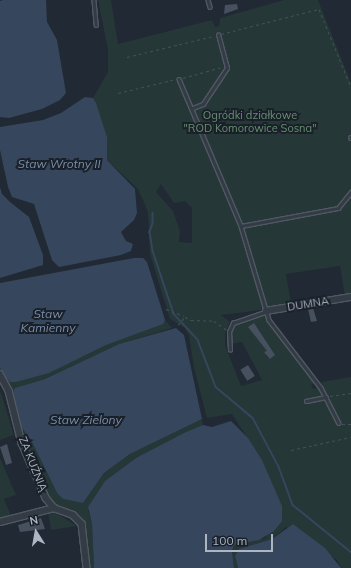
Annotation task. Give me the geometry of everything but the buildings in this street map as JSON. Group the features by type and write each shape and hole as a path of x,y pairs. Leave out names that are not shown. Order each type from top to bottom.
{"street":[{"name":"DUMNA","path":"266,311 351,297"},
{"name":"ZA KUŹNIĄ","path":"0,374 9,391 22,443 46,498 54,508"},
{"path":"0,522 54,508 80,520 87,568"}],"lane":[{"path":"94,0 96,25"},
{"path":"208,0 210,6"},
{"path":"193,108 203,104 227,68 218,35"},
{"path":"179,79 193,108 241,226 269,320 326,397 339,423"},
{"path":"241,226 338,208 351,192"},
{"path":"230,350 229,332 234,323 266,311"},
{"path":"306,401 326,397"}],"path":[{"path":"127,57 319,10 351,87"},
{"path":"118,93 179,79 221,67 227,68"},
{"path":"166,309 191,320 214,321 229,332"},
{"path":"178,325 185,317"},
{"path":"326,397 351,392"},
{"path":"339,423 351,424"},
{"path":"290,450 351,437"}],"green space":[{"name":"Ogródki działkowe \"ROD Komorowice Sosna\"","path":"98,0 111,0 118,44 212,20 215,27 219,26 220,18 284,0 318,0 351,83 351,295 345,296 340,266 286,274 291,303 270,308 264,305 261,310 221,315 230,322 225,334 225,345 241,386 262,380 242,342 230,344 229,331 235,324 264,314 267,322 316,383 311,385 313,389 322,387 321,382 351,377 351,568 341,568 337,560 286,527 272,539 239,549 235,556 238,568 234,568 232,551 234,545 266,538 262,460 232,414 207,418 194,368 189,335 185,328 170,319 150,254 148,212 138,189 107,160 107,137 93,98 108,72 108,50","holes":["161,184 174,203 185,201 192,208 192,243 179,242 180,231 173,211 156,192"]},
{"path":"148,267 165,320 172,328 119,344 45,379 19,387 20,425 32,442 57,493 63,499 83,503 104,473 130,454 202,419 203,425 136,458 105,481 88,511 92,524 94,568 88,568 82,519 78,514 57,507 48,497 26,449 0,368 6,378 83,356 100,348"},
{"path":"0,390 14,435 0,440"},
{"path":"0,458 16,495 4,499 12,518 0,521"},
{"path":"48,512 54,512 77,526 51,530"}],"water":[{"path":"46,0 47,22 57,40 66,93 60,100 42,109 9,118 0,117 0,1"},
{"name":"Staw Wrotny II","path":"85,97 93,98 96,103 107,137 107,160 135,189 137,213 134,220 121,232 126,241 133,244 131,251 121,255 59,267 52,260 34,204 12,197 8,187 0,150 0,127 43,120 61,113"},
{"path":"0,187 2,194 29,217 43,255 43,265 0,278"},
{"name":"Staw Kamienny","path":"134,258 143,258 147,262 165,320 163,324 106,345 49,373 16,382 10,382 6,378 0,368 0,283"},
{"name":"Staw Zielony","path":"176,328 184,335 202,419 130,454 104,473 83,503 63,499 57,493 32,442 20,425 13,392 15,388 45,379 119,344"},
{"path":"231,421 248,438 262,460 282,506 282,521 274,531 259,540 234,545 232,551 234,568 94,568 92,524 88,507 105,481 136,458 184,433 203,425 212,427"},
{"path":"293,524 325,548 341,568 238,568 235,556 239,549 272,539"}],"waterway":[{"path":"153,213 153,224 150,232 153,251 174,314 198,340 216,387 253,418 279,467 293,505 351,552"}]}
